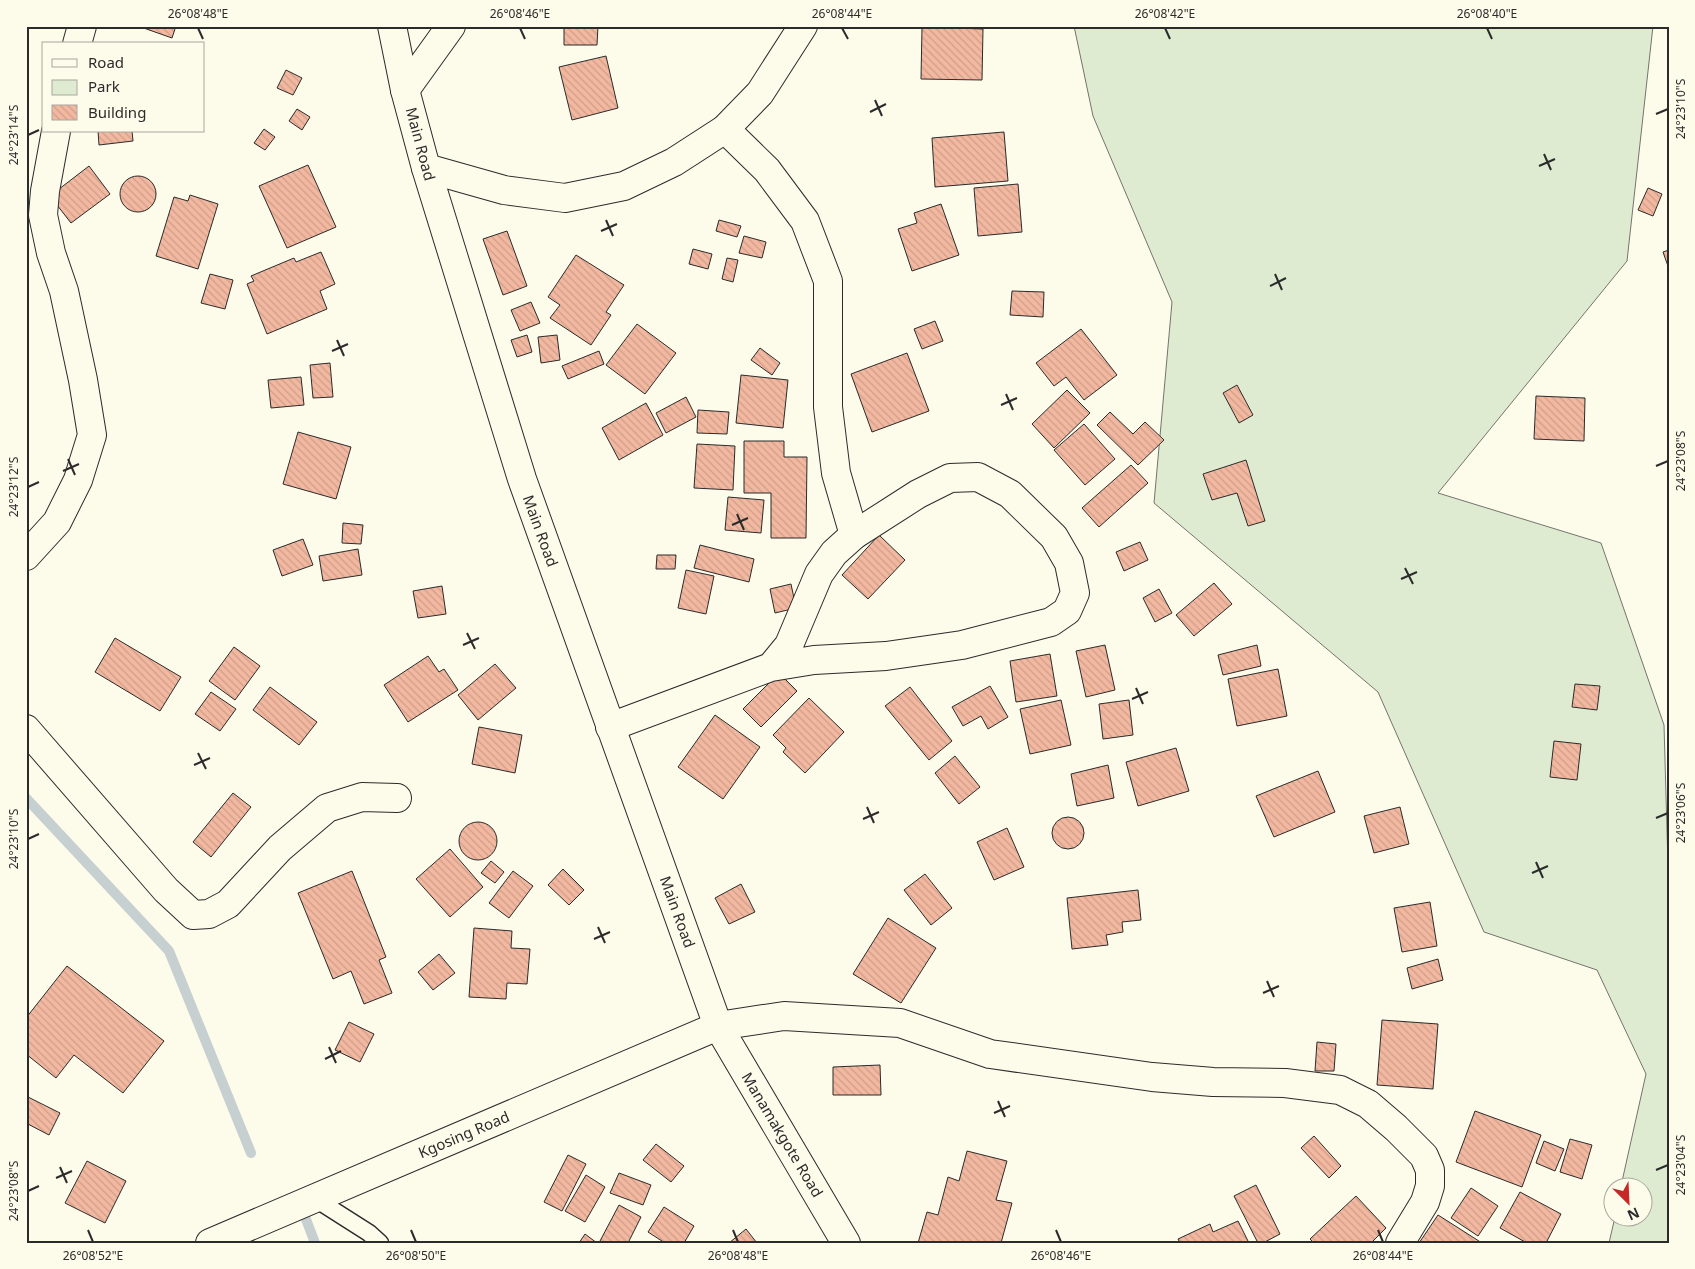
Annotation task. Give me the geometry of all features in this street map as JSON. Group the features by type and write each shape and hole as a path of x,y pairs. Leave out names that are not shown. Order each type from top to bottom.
{"street":[{"path":"78,42 82,26"},
{"name":"Main Road","path":"392,26 405,90 426,168 522,480 718,1026"},
{"path":"405,90 451,26"},
{"path":"426,168 504,190 566,198 624,186 674,162 725,129 760,93 803,26"},
{"path":"725,129 767,170 804,220 828,281 828,407 836,473 854,535"},
{"path":"26,556 57,522 78,480 92,435 78,353 64,290 50,253 44,215 45,191 56,132"},
{"path":"610,727 771,667 814,660 886,656 962,645 1051,622 1067,611 1075,593 1070,563 1054,537 1010,494 978,477 950,478 918,494 854,535 834,553 819,574 788,645 771,667"},
{"path":"26,729 166,890 194,915 209,914 228,904 280,848 327,808 362,797 397,798"},
{"name":"Kgosing Road","path":"210,1243 718,1026 784,1016 900,1023 990,1054 1152,1077 1213,1082 1286,1083 1340,1090 1368,1104 1396,1128 1424,1156 1430,1170 1430,1186 1425,1202 1400,1243"},
{"name":"Manamakgote Road","path":"718,1026 846,1243"}],"lane":[{"path":"314,1198 369,1233 380,1243"}],"green space":[{"path":"1074,26 1653,26 1627,261 1438,493 1601,543 1664,725 1669,900 1669,1243 1609,1243 1613,1226 1652,1226 1652,1176 1623,1176 1646,1074 1597,970 1484,932 1378,692 1154,503 1172,302 1093,116"}],"building":[{"path":"138,26 176,26 172,38"},
{"path":"564,26 598,26 597,45 564,45"},
{"path":"922,27 983,29 982,80 921,79"},
{"path":"606,56 618,108 572,120 559,67"},
{"path":"286,70 302,78 293,95 277,88"},
{"path":"297,109 310,117 302,130 289,121"},
{"path":"264,129 275,137 265,150 254,143"},
{"path":"98,132 132,132 133,141 99,145"},
{"path":"1004,132 1008,181 935,187 932,138"},
{"path":"308,165 336,227 287,248 259,186"},
{"path":"89,166 110,194 71,223 50,196"},
{"path":"138,176 145,177 151,181 155,187 155,201 151,207 145,211 138,212 131,211 125,207 121,201 120,194 121,187 125,181 131,177"},
{"path":"1018,184 1022,232 978,236 974,188"},
{"path":"1648,188 1662,194 1653,216 1638,210"},
{"path":"190,195 218,204 198,269 156,256 174,197 188,201"},
{"path":"941,204 959,255 912,271 898,229 917,223 914,213"},
{"path":"719,220 741,226 737,237 716,231"},
{"path":"507,231 527,286 503,295 483,239"},
{"path":"744,236 766,242 762,258 739,253"},
{"path":"693,249 712,254 708,269 689,264"},
{"path":"1669,250 1669,269 1663,252"},
{"path":"321,252 335,284 320,291 327,309 267,334 247,284 254,281 251,276 294,258 296,262"},
{"path":"576,255 624,285 606,312 611,315 591,345 550,318 560,305 548,297"},
{"path":"727,258 738,260 733,282 722,279"},
{"path":"210,274 233,280 225,309 201,303"},
{"path":"1012,291 1044,292 1043,317 1010,315"},
{"path":"531,302 540,323 520,331 511,310"},
{"path":"935,321 943,341 922,349 914,329"},
{"path":"637,324 676,353 645,394 606,365"},
{"path":"1081,329 1117,375 1084,400 1066,377 1054,386 1036,363"},
{"path":"527,335 532,352 517,357 511,340"},
{"path":"557,335 560,360 541,363 538,337"},
{"path":"760,348 780,363 772,375 751,360"},
{"path":"599,351 604,364 568,379 562,366"},
{"path":"907,353 929,411 872,432 851,374"},
{"path":"330,363 333,397 313,398 310,365"},
{"path":"741,375 788,380 783,428 736,423"},
{"path":"301,377 304,405 271,408 268,380"},
{"path":"1237,385 1253,415 1239,423 1223,393"},
{"path":"1067,390 1090,413 1054,448 1032,424"},
{"path":"1536,396 1585,398 1584,441 1534,439"},
{"path":"686,397 696,417 666,433 656,413"},
{"path":"646,403 663,435 619,460 602,428"},
{"path":"698,410 729,412 727,434 697,433"},
{"path":"1110,412 1133,434 1145,422 1164,440 1138,465 1097,425"},
{"path":"1084,424 1115,459 1085,485 1054,450"},
{"path":"298,432 351,447 336,499 283,484"},
{"path":"744,441 784,441 784,457 807,457 806,538 771,538 771,493 744,493"},
{"path":"697,444 735,446 733,490 694,488"},
{"path":"1246,460 1265,521 1248,526 1237,493 1212,500 1203,474"},
{"path":"1131,465 1148,483 1099,527 1082,508"},
{"path":"728,497 764,500 761,533 725,530"},
{"path":"343,523 363,525 361,544 342,543"},
{"path":"879,535 905,560 868,599 842,575"},
{"path":"303,539 313,565 282,576 273,550"},
{"path":"1140,542 1148,560 1124,571 1116,552"},
{"path":"700,545 754,559 749,582 694,568"},
{"path":"358,549 362,575 323,581 319,556"},
{"path":"657,555 676,555 675,569 656,569"},
{"path":"686,570 714,576 706,614 678,608"},
{"path":"1214,583 1232,604 1194,636 1176,615"},
{"path":"791,584 796,608 775,613 770,589"},
{"path":"442,586 446,614 418,618 413,591"},
{"path":"1159,589 1172,613 1155,622 1143,598"},
{"path":"115,638 181,677 160,711 95,672"},
{"path":"1105,645 1115,690 1086,697 1076,651"},
{"path":"1257,645 1261,666 1223,675 1218,655"},
{"path":"234,647 260,666 235,700 209,681"},
{"path":"1050,654 1057,696 1016,702 1010,661"},
{"path":"428,656 439,672 444,669 458,690 408,722 384,685"},
{"path":"495,664 516,688 478,720 458,695"},
{"path":"1278,669 1287,716 1237,726 1228,679"},
{"path":"779,673 797,691 761,727 743,709"},
{"path":"1575,684 1600,686 1597,710 1572,707"},
{"path":"990,686 1008,717 988,729 981,716 963,726 952,707"},
{"path":"270,687 317,722 299,745 253,710"},
{"path":"910,687 952,741 929,760 885,706"},
{"path":"211,692 236,709 220,731 195,714"},
{"path":"809,698 844,732 805,773 783,752 786,748 773,735"},
{"path":"1061,700 1071,745 1030,754 1020,709"},
{"path":"1129,700 1133,735 1103,739 1099,704"},
{"path":"715,715 760,747 723,799 678,767"},
{"path":"479,727 522,735 515,773 472,764"},
{"path":"1554,741 1581,744 1577,780 1550,777"},
{"path":"1176,748 1189,791 1138,806 1126,762"},
{"path":"955,756 980,787 959,804 935,773"},
{"path":"1108,765 1114,798 1077,806 1071,774"},
{"path":"1318,771 1335,812 1274,837 1256,796"},
{"path":"233,793 251,807 211,857 193,842"},
{"path":"1400,807 1409,844 1374,853 1364,816"},
{"path":"1068,817 1074,818 1079,822 1083,827 1083,839 1079,844 1074,848 1068,849 1062,848 1057,844 1053,839 1052,833 1053,827 1057,822 1062,818"},
{"path":"478,822 485,823 491,828 496,834 496,848 491,854 485,859 478,860 471,859 465,854 460,848 459,841 460,834 465,828 471,823"},
{"path":"1007,828 1024,867 994,880 977,842"},
{"path":"450,849 483,887 450,917 416,879"},
{"path":"491,861 504,872 495,883 481,873"},
{"path":"563,869 584,890 569,905 548,885"},
{"path":"352,871 386,957 379,960 392,993 364,1004 351,971 333,979 298,893"},
{"path":"513,871 533,886 509,918 489,903"},
{"path":"925,874 952,908 931,925 904,890"},
{"path":"741,884 755,912 729,924 715,898"},
{"path":"1138,890 1141,920 1122,922 1123,932 1106,935 1108,945 1072,949 1067,898"},
{"path":"1430,902 1437,946 1402,952 1394,908"},
{"path":"888,918 936,948 901,1003 853,974"},
{"path":"474,928 512,931 511,948 530,949 527,984 507,983 506,999 469,997"},
{"path":"439,954 455,973 433,990 418,972"},
{"path":"1438,959 1443,980 1412,989 1407,968"},
{"path":"67,966 164,1041 123,1093 74,1055 56,1078 26,1054 26,1018"},
{"path":"1382,1020 1438,1024 1433,1089 1377,1085"},
{"path":"349,1022 374,1034 360,1062 335,1050"},
{"path":"1317,1042 1336,1044 1334,1071 1315,1071"},
{"path":"880,1065 881,1095 833,1095 833,1067"},
{"path":"26,1096 60,1113 49,1135 26,1123"},
{"path":"1475,1111 1541,1135 1522,1187 1456,1162"},
{"path":"1314,1136 1341,1166 1329,1178 1301,1148"},
{"path":"1570,1139 1592,1145 1582,1179 1560,1172"},
{"path":"1544,1141 1564,1149 1555,1171 1536,1163"},
{"path":"656,1144 684,1166 671,1182 643,1160"},
{"path":"967,1151 1007,1161 996,1200 1012,1203 1001,1243 918,1243 927,1212 938,1215 948,1177 959,1181"},
{"path":"568,1155 586,1164 562,1211 544,1202"},
{"path":"87,1161 126,1181 105,1223 65,1203"},
{"path":"619,1173 651,1185 643,1205 610,1193"},
{"path":"586,1175 605,1187 585,1222 565,1211"},
{"path":"1256,1185 1280,1234 1263,1243 1258,1243 1234,1196"},
{"path":"1471,1188 1498,1206 1478,1236 1451,1218"},
{"path":"1520,1192 1561,1214 1546,1243 1527,1243 1500,1228"},
{"path":"1356,1196 1386,1228 1371,1243 1314,1243 1310,1239"},
{"path":"619,1205 641,1217 628,1243 604,1243 600,1241"},
{"path":"664,1207 694,1226 684,1243 665,1243 648,1232"},
{"path":"1438,1215 1482,1243 1419,1243"},
{"path":"1238,1221 1249,1243 1180,1243 1178,1239 1210,1224 1213,1232"},
{"path":"746,1229 757,1243 729,1243"},
{"path":"585,1234 597,1243 579,1243"}],"waterway":[{"path":"26,798 169,951 251,1153"},
{"path":"301,1206 315,1243"}]}
